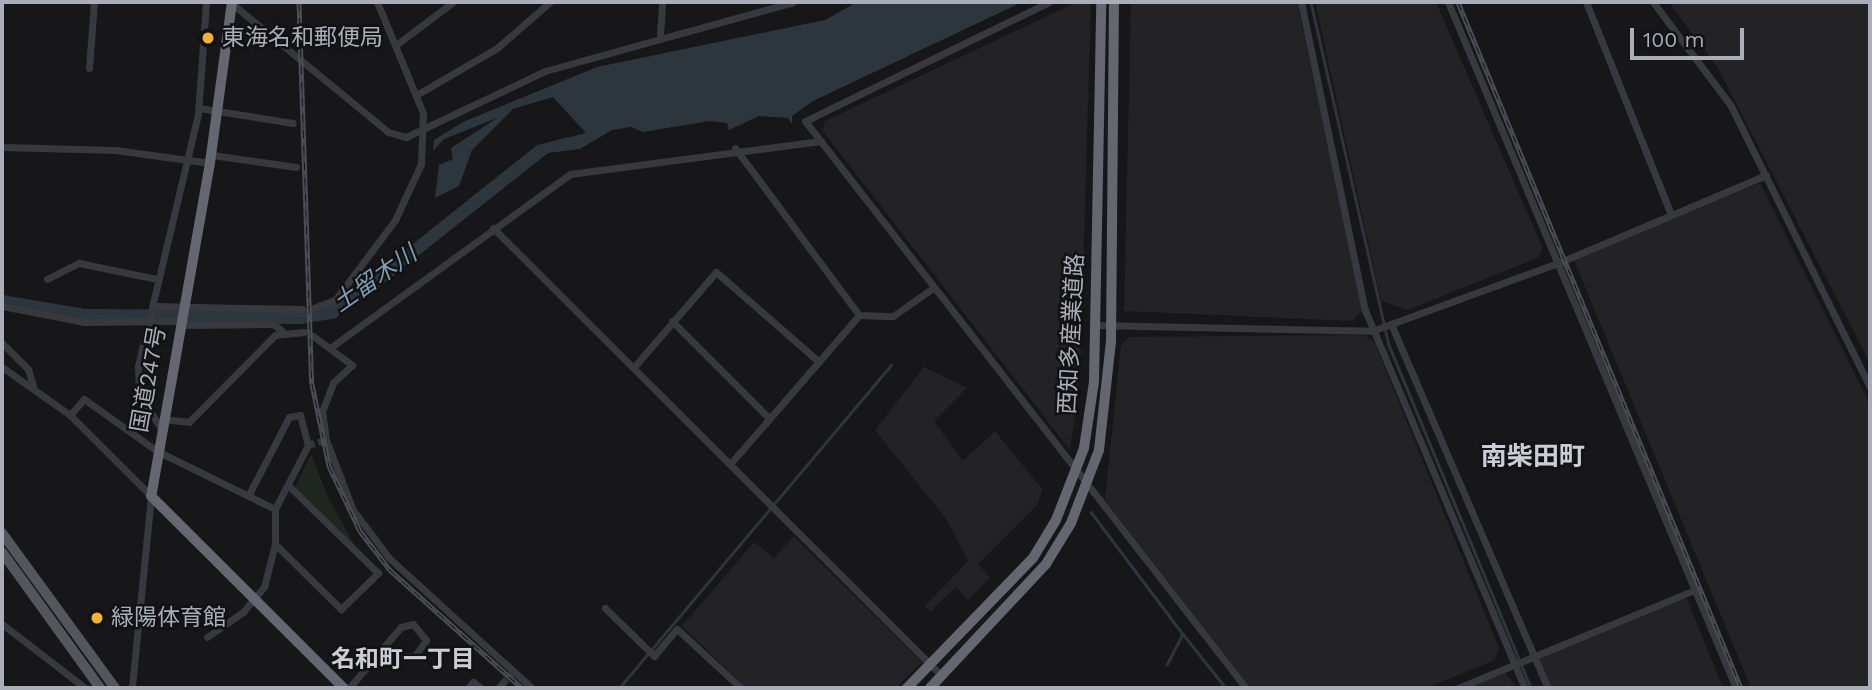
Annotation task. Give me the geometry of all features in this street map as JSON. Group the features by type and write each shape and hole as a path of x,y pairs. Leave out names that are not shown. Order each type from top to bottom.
{"highway":[{"name":"国道247号","path":"151,496 161,423 211,159 231,2"},
{"name":"西知多産業道路","path":"907,688 1033,558 1076,472 1091,413 1096,325 1101,2"},
{"name":"西知多産業道路","path":"930,688 1046,564 1088,487 1105,424 1111,325 1114,2"},
{"path":"151,496 344,688"}],"main road":[{"path":"2,533 116,688"},
{"path":"2,552 92,686"}],"street":[{"path":"89,68 94,2"},
{"path":"206,2 199,108 156,278 137,384 161,423 189,422 282,331"},
{"path":"231,2 388,132 422,134 533,76 660,34 793,2"},
{"path":"313,308 335,300 395,220 415,186 422,134 418,94 377,2"},
{"path":"396,45 453,2"},
{"path":"418,94 497,48 550,2"},
{"path":"660,34 663,2"},
{"path":"1049,2 805,121 1246,688"},
{"path":"1301,2 1373,331 1525,688"},
{"path":"1448,2 1697,589 1736,688"},
{"path":"1586,2 1671,215"},
{"path":"1653,2 1716,81 1766,175 1870,387"},
{"path":"199,108 293,123"},
{"path":"334,345 570,174 735,148 821,141"},
{"path":"2,147 211,159 296,167"},
{"path":"735,148 859,315"},
{"path":"1096,325 1373,331 1558,263 1766,175"},
{"path":"493,228 942,676"},
{"path":"47,279 79,263 156,278"},
{"path":"634,367 716,272 818,361"},
{"path":"731,463 859,315 893,316 933,288"},
{"path":"2,306 84,322 150,320 273,324 282,331 304,332"},
{"path":"152,307 302,309"},
{"path":"672,321 769,418"},
{"path":"1391,324 1548,688"},
{"path":"313,336 334,345 352,365 333,383 322,411 326,440 353,510 389,558 532,688"},
{"path":"2,343 28,369 33,385"},
{"path":"2,367 33,385 70,415 151,496 132,688"},
{"path":"70,415 84,399 157,451 275,509"},
{"path":"207,637 256,598 275,544 275,509 290,487 308,445 300,415 289,417 248,496"},
{"path":"275,544 341,609 378,573 290,487"},
{"path":"1458,688 1697,589"},
{"path":"605,608 654,656 677,629 741,688"},
{"path":"349,688 381,657 385,642 408,623 426,640 415,656 381,657"},
{"path":"2,624 92,686"},
{"path":"468,688 474,682 481,688"}],"shaded area":[{"path":"1077,2 1091,2 1080,377 1070,450 822,130 825,121"},
{"path":"1131,2 1297,2 1363,310 1352,321 1124,311"},
{"path":"1315,2 1436,2 1542,247 1539,257 1408,310 1381,301"},
{"path":"1669,2 1870,2 1870,363 1718,68"},
{"path":"1760,183 1870,405 1870,688 1751,688 1573,258"},
{"path":"1363,335 1374,341 1499,648 1495,660 1426,688 1250,688 1105,500 1121,344 1129,337"},
{"path":"924,367 967,388 934,421 963,461 995,431 1042,489 1038,504 978,564 990,578 968,600 956,587 931,611 925,606 968,561 947,520 875,430"},
{"path":"311,454 328,497 356,548 295,488"},
{"path":"794,536 922,662 895,688 746,688 682,626 754,542 774,558"},
{"path":"1679,596 1687,599 1723,688 1546,688 1535,662 1540,652"},
{"path":"1501,667 1517,688 1452,688"}],"water":[{"path":"857,2 1022,2 813,101 792,116 792,124 788,118 759,116 729,130 727,123 709,121 643,132 631,127 612,130 580,149 548,153 356,305 349,295 537,145 586,133 553,97 513,109 472,150 459,186 435,198 439,165 453,159 451,148 497,118 444,139 433,151 434,140 463,122 597,67 825,20"}],"waterway":[{"path":"1311,2 1389,345 1531,688"},
{"name":"土留木川","path":"2,302 86,316 299,317 332,312 365,289"},
{"path":"619,688 891,365"},
{"path":"1091,512 1183,634 1168,664"},
{"path":"1183,634 1226,688"}],"tunnel":[{"path":"308,445 326,440"},
{"path":"502,684 514,671"}],"railway":[{"path":"299,2 312,384 329,466 360,531 390,570 522,688"},
{"path":"1458,2 1741,688"}],"place":[{"name":"東海名和郵便局","path":"208,38"},
{"name":"緑陽体育館","path":"97,618"}],"district":[{"name":"南柴田町","path":"1533,457"},
{"name":"名和町一丁目","path":"403,660"}]}
